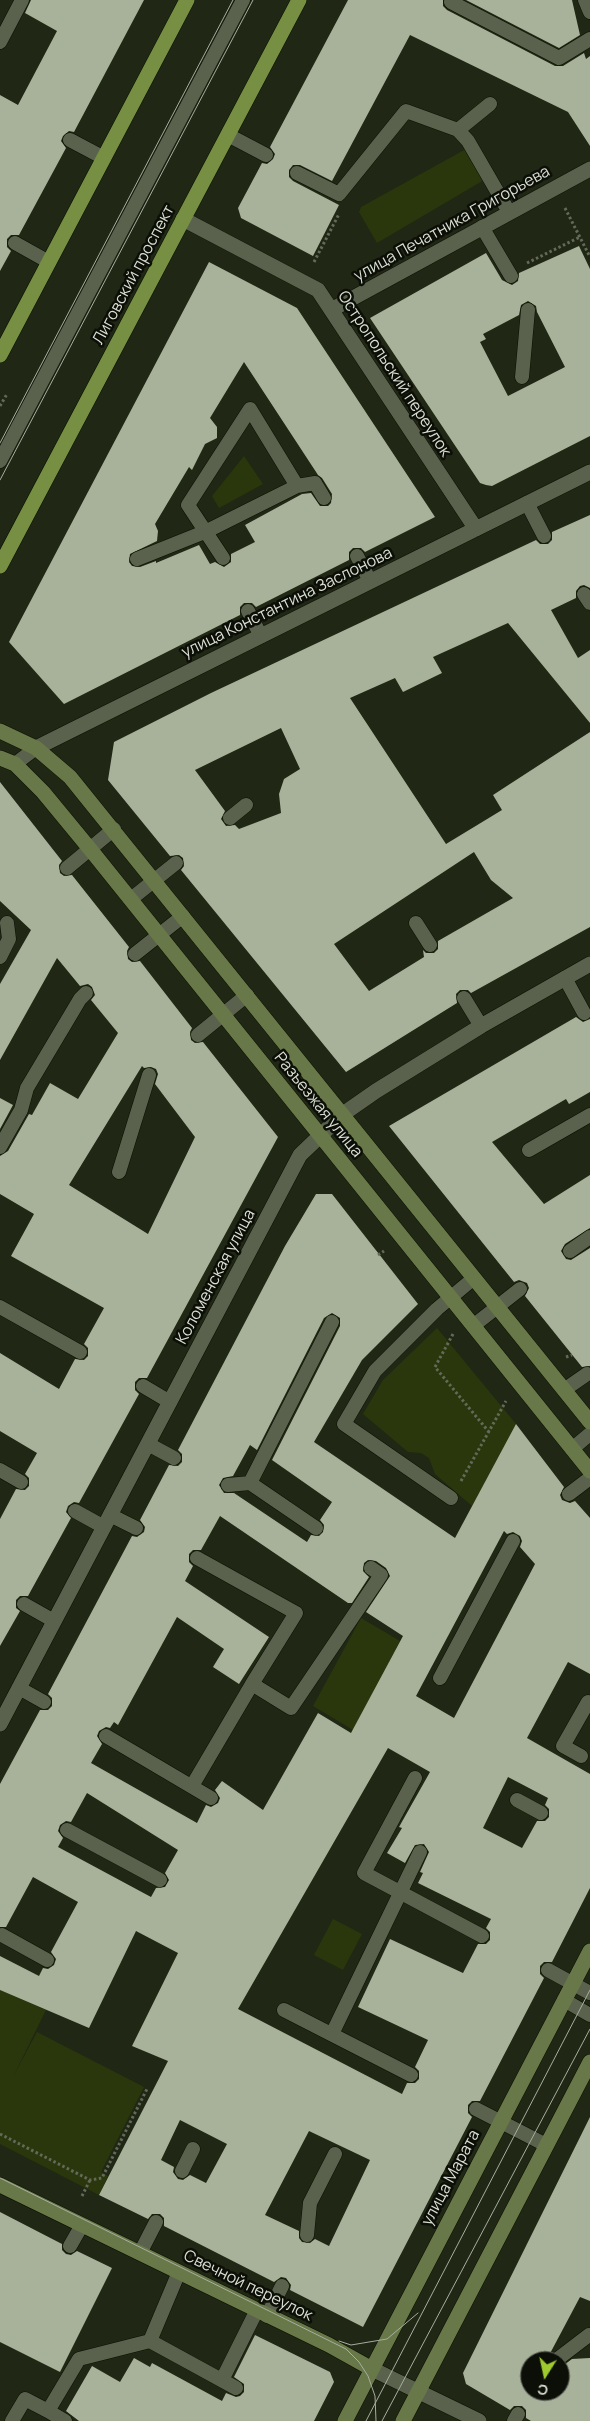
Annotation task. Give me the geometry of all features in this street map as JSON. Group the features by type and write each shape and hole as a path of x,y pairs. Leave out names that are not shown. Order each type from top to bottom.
{"main road":[{"path":"0,355 187,0"},
{"name":"Лиговский проспект","path":"0,566 299,0"}],"street":[{"name":"улица Печатника Григорьева","path":"331,310 590,169"},
{"name":"Остропольский переулок","path":"183,219 318,290 476,529"},
{"name":"улица Константина Заслонова","path":"36,748 590,472"},
{"path":"0,731 36,748"},
{"name":"Разъезжая улица","path":"36,748 70,777 114,829 590,1422"},
{"path":"0,758 15,764"},
{"name":"Разъезжая улица","path":"15,764 43,792 90,849 590,1471"},
{"name":"Коломенская улица","path":"0,1724 300,1156 320,1134 343,1114 376,1091 481,1026 590,964"},
{"name":"улица Марата","path":"345,2421 590,1951"},
{"path":"403,2421 590,2062"},
{"name":"Свечной переулок","path":"0,2185 479,2421"}],"lane":[{"path":"0,42 22,0"},
{"path":"0,461 243,0"},
{"path":"585,0 590,12"},
{"path":"451,2 559,58 590,39"},
{"path":"458,130 490,104"},
{"path":"297,173 339,194 406,111 458,130 468,141 509,212"},
{"path":"228,135 266,155"},
{"path":"70,140 104,158"},
{"path":"482,227 509,274"},
{"path":"15,243 49,262"},
{"path":"522,377 528,310"},
{"path":"223,558 188,504 250,409 297,486"},
{"path":"137,559 207,531 297,486 315,482 324,498"},
{"path":"527,503 544,536"},
{"path":"357,556 370,581"},
{"path":"248,611 261,636"},
{"path":"15,764 36,748"},
{"path":"230,818 246,805"},
{"path":"67,868 114,829"},
{"path":"131,900 176,863"},
{"path":"135,954 183,916"},
{"path":"0,957 10,940 7,919"},
{"path":"416,923 430,945"},
{"path":"565,978 584,1013"},
{"path":"0,1147 21,1110 27,1088 80,999 86,993"},
{"path":"198,1035 246,995"},
{"path":"464,998 481,1026"},
{"path":"119,1172 149,1075"},
{"path":"529,1150 590,1115"},
{"path":"570,1251 590,1237"},
{"path":"451,1498 344,1424 375,1371 450,1297 474,1278"},
{"path":"473,1326 520,1289"},
{"path":"0,1307 80,1352"},
{"path":"250,1483 332,1322"},
{"path":"564,1390 588,1374"},
{"path":"143,1386 170,1402"},
{"path":"572,1449 590,1434"},
{"path":"148,1444 174,1458"},
{"path":"0,1470 20,1482"},
{"path":"569,1494 590,1478"},
{"path":"228,1485 250,1483 316,1528"},
{"path":"75,1511 136,1528"},
{"path":"440,1678 513,1541"},
{"path":"192,1786 296,1614 197,1558"},
{"path":"252,1684 291,1708 381,1575 371,1568"},
{"path":"24,1604 54,1621"},
{"path":"19,1688 44,1702"},
{"path":"582,1756 563,1746 588,1702"},
{"path":"106,1736 211,1798"},
{"path":"415,1778 364,1874 482,1936"},
{"path":"517,1800 541,1813"},
{"path":"67,1830 160,1880"},
{"path":"332,2034 420,1852"},
{"path":"2,1935 47,1960"},
{"path":"548,1970 590,1993"},
{"path":"564,2000 590,2014"},
{"path":"284,2010 411,2075"},
{"path":"476,2109 546,2146"},
{"path":"182,2171 193,2150"},
{"path":"307,2236 310,2203 336,2154"},
{"path":"140,2253 156,2222"},
{"path":"70,2246 82,2225"},
{"path":"150,2341 179,2272"},
{"path":"222,2380 262,2313 282,2286"},
{"path":"568,2351 589,2335"},
{"path":"48,2412 79,2360 150,2341 236,2388"},
{"path":"12,2421 25,2399 65,2421"}],"path":[{"path":"314,262 343,206 339,194"},
{"path":"563,203 590,257"},
{"path":"509,274 580,237"},
{"path":"0,406 6,394"},
{"path":"455,1331 435,1367 489,1432"},
{"path":"451,1498 502,1408"},
{"path":"0,2134 90,2180 102,2178 147,2089"},
{"path":"82,2196 90,2180"}],"green space":[{"path":"466,149 484,180 377,243 359,212 361,207"},
{"path":"244,456 263,484 219,508 212,496"},
{"path":"437,1328 516,1424 472,1506 435,1474 429,1458 421,1453 408,1452 363,1414 383,1380"},
{"path":"361,1618 400,1641 353,1730 313,1706"},
{"path":"333,1919 362,1934 343,1970 314,1955"},
{"path":"0,1990 46,2010 13,2077 37,2032 144,2087 101,2172 108,2176 99,2195 0,2144"}],"building":[{"path":"31,0 144,0 74,132 69,131 63,136 61,141 66,148 19,235 11,235 7,239 7,247 11,251 0,271 0,95 18,105 57,31 25,13"},
{"path":"348,0 443,0 443,6 447,10 555,66 563,66 584,53 586,59 590,56 590,146 568,112 410,35 332,181 300,165 293,165 289,170 289,177 293,181 339,205 313,256 241,218 238,208 262,163 267,164 273,159 275,154 270,147"},
{"path":"466,0 572,0 580,35 559,48"},
{"path":"579,246 590,269 590,436 492,486 480,483 370,318 486,253 502,280 512,285 518,281 519,273","holes":["528,301 536,306 537,312 565,367 508,396 480,342 486,339 483,334 519,315 521,305"]},
{"path":"209,262 297,308 435,517 365,552 361,548 353,548 349,552 349,560 256,607 252,603 244,603 240,607 240,615 64,704 9,642","holes":["244,362 332,494 331,503 328,506 320,506 311,493 302,494 245,525 255,542 231,554 231,562 224,567 215,562 210,564 199,545 156,563 156,561 140,567 132,566 129,562 130,554 157,541 158,531 155,524 189,467 192,470 205,444 217,438 217,427 210,418"]},
{"path":"590,515 590,588 584,585 580,586 576,591 576,598 551,610 578,658 590,650 590,723 508,623 433,657 442,673 403,692 395,678 350,698 446,844 502,810 493,795 590,732 590,927 471,993 468,990 460,990 456,994 457,1003 346,1072 181,870 184,866 183,858 179,855 170,856 108,780 114,742 211,693 536,540 540,544 548,544 552,540 552,532","holes":["281,728 300,769 284,779 279,794 281,813 239,829 235,825 226,826 221,819 225,811 195,770","474,852 491,880 513,898 438,941 438,949 434,953 426,953 423,950 424,957 369,991 334,944"]},
{"path":"0,782 62,861 59,865 60,873 64,876 72,875 129,947 127,951 128,959 132,962 140,961 192,1028 190,1032 191,1040 195,1043 203,1042 278,1137 147,1378 139,1378 135,1382 135,1390 139,1394 79,1503 74,1502 68,1506 66,1512 71,1518 28,1596 20,1596 16,1600 16,1608 20,1611 0,1646 0,1519 16,1489 25,1490 29,1486 29,1478 25,1474 37,1453 0,1431 0,1353 59,1389 75,1359 84,1360 88,1356 88,1348 84,1344 104,1308 11,1256 34,1214 0,1194 0,1156 8,1151 29,1114 32,1115 50,1083 78,1099 118,1033 91,1000 95,995 92,987 88,984 80,986 57,958 0,1060 0,984 31,930 0,901","holes":["142,1066 144,1068 151,1067 156,1069 158,1074 155,1084 195,1137 148,1234 69,1185"]},
{"path":"576,1017 583,1022 590,1019 590,1092 569,1104 566,1099 492,1142 544,1204 590,1175 590,1228 565,1244 561,1251 566,1259 571,1260 590,1248 590,1366 582,1367 525,1296 529,1288 527,1283 519,1280 514,1282 389,1126"},
{"path":"0,1098 13,1105 0,1129"},
{"path":"316,1194 332,1194 418,1304 362,1360 314,1442 455,1538 516,1424 564,1487 560,1495 562,1500 570,1503 575,1501 590,1518 590,1674 568,1662 527,1738 590,1774 590,1888 552,1962 544,1962 540,1966 540,1974 544,1978 480,2101 472,2101 468,2105 468,2113 472,2117 363,2327 290,2290 291,2285 286,2278 281,2277 274,2282 164,2226 164,2218 160,2214 152,2214 148,2219 99,2195 168,2061 132,2046 178,1953 136,1931 89,2028 0,1990 0,1956 39,1976 43,1968 48,1969 54,1965 56,1959 51,1952 78,1902 33,1877 6,1927 0,1927 0,1784 40,1710 48,1710 52,1706 52,1698 48,1694 132,1536 137,1537 144,1532 145,1527 140,1520 169,1465 178,1466 182,1462 182,1454 178,1450 285,1246","holes":["332,1313 340,1318 340,1326 272,1460 332,1502 320,1520 324,1525 323,1532 319,1536 311,1535 307,1542 234,1493 224,1493 219,1485 223,1478 233,1476 250,1445 257,1450 324,1318","220,1516 348,1603 352,1603 369,1577 363,1571 364,1563 368,1560 376,1561 386,1568 390,1576 366,1612 403,1636 351,1733 318,1713 263,1810 222,1781 215,1790 220,1798 218,1803 211,1807 206,1805 197,1823 91,1763 102,1744 97,1736 99,1731 106,1727 110,1728 114,1722 118,1725 177,1617 224,1649 213,1667 239,1684 269,1637 185,1581 193,1566 189,1562 189,1554 193,1550 201,1550","504,1531 507,1534 513,1532 520,1536 522,1541 520,1547 535,1564 454,1718 416,1696","388,1748 430,1772 399,1827 402,1828 387,1853 405,1863 415,1845 424,1844 429,1852 420,1872 423,1873 418,1883 491,1919 486,1928 490,1932 490,1940 486,1944 478,1944 463,1973 390,1939 358,2007 428,2040 415,2067 419,2071 419,2079 415,2083 407,2083 402,2094 238,2009","508,1777 548,1798 545,1805 549,1809 549,1817 545,1821 537,1821 522,1848 483,1828","87,1793 178,1850 165,1873 169,1880 165,1887 156,1888 151,1897 58,1847 63,1838 58,1831 60,1825 66,1821 71,1822","180,2120 227,2144 206,2183 190,2175 183,2180 178,2179 173,2172 174,2167 161,2160","309,2131 370,2160 329,2246 315,2239 310,2243 302,2242 299,2238 299,2231 265,2215"]},
{"path":"590,2117 590,2301 580,2297 551,2351 520,2351 520,2401 570,2401 570,2360 590,2358 590,2421 531,2421 526,2418 526,2410 522,2406 514,2406 510,2410 466,2384 463,2373"},
{"path":"0,2212 62,2244 62,2250 66,2254 71,2255 77,2251 112,2268 60,2372 0,2342"},
{"path":"255,2335 330,2372 334,2382 314,2421 79,2421 66,2411 92,2366 120,2382 134,2358 150,2367 152,2363 222,2401 226,2393 236,2397 240,2396 244,2392 244,2384 234,2377"}],"tram line":[{"path":"0,443 233,0"},
{"path":"0,480 253,0"},
{"path":"366,2421 590,1990"},
{"path":"382,2421 590,2029"},
{"path":"0,2178 346,2349 359,2362 368,2376 375,2396 376,2421"},
{"path":"339,2341 351,2345 387,2339 418,2313"}]}
